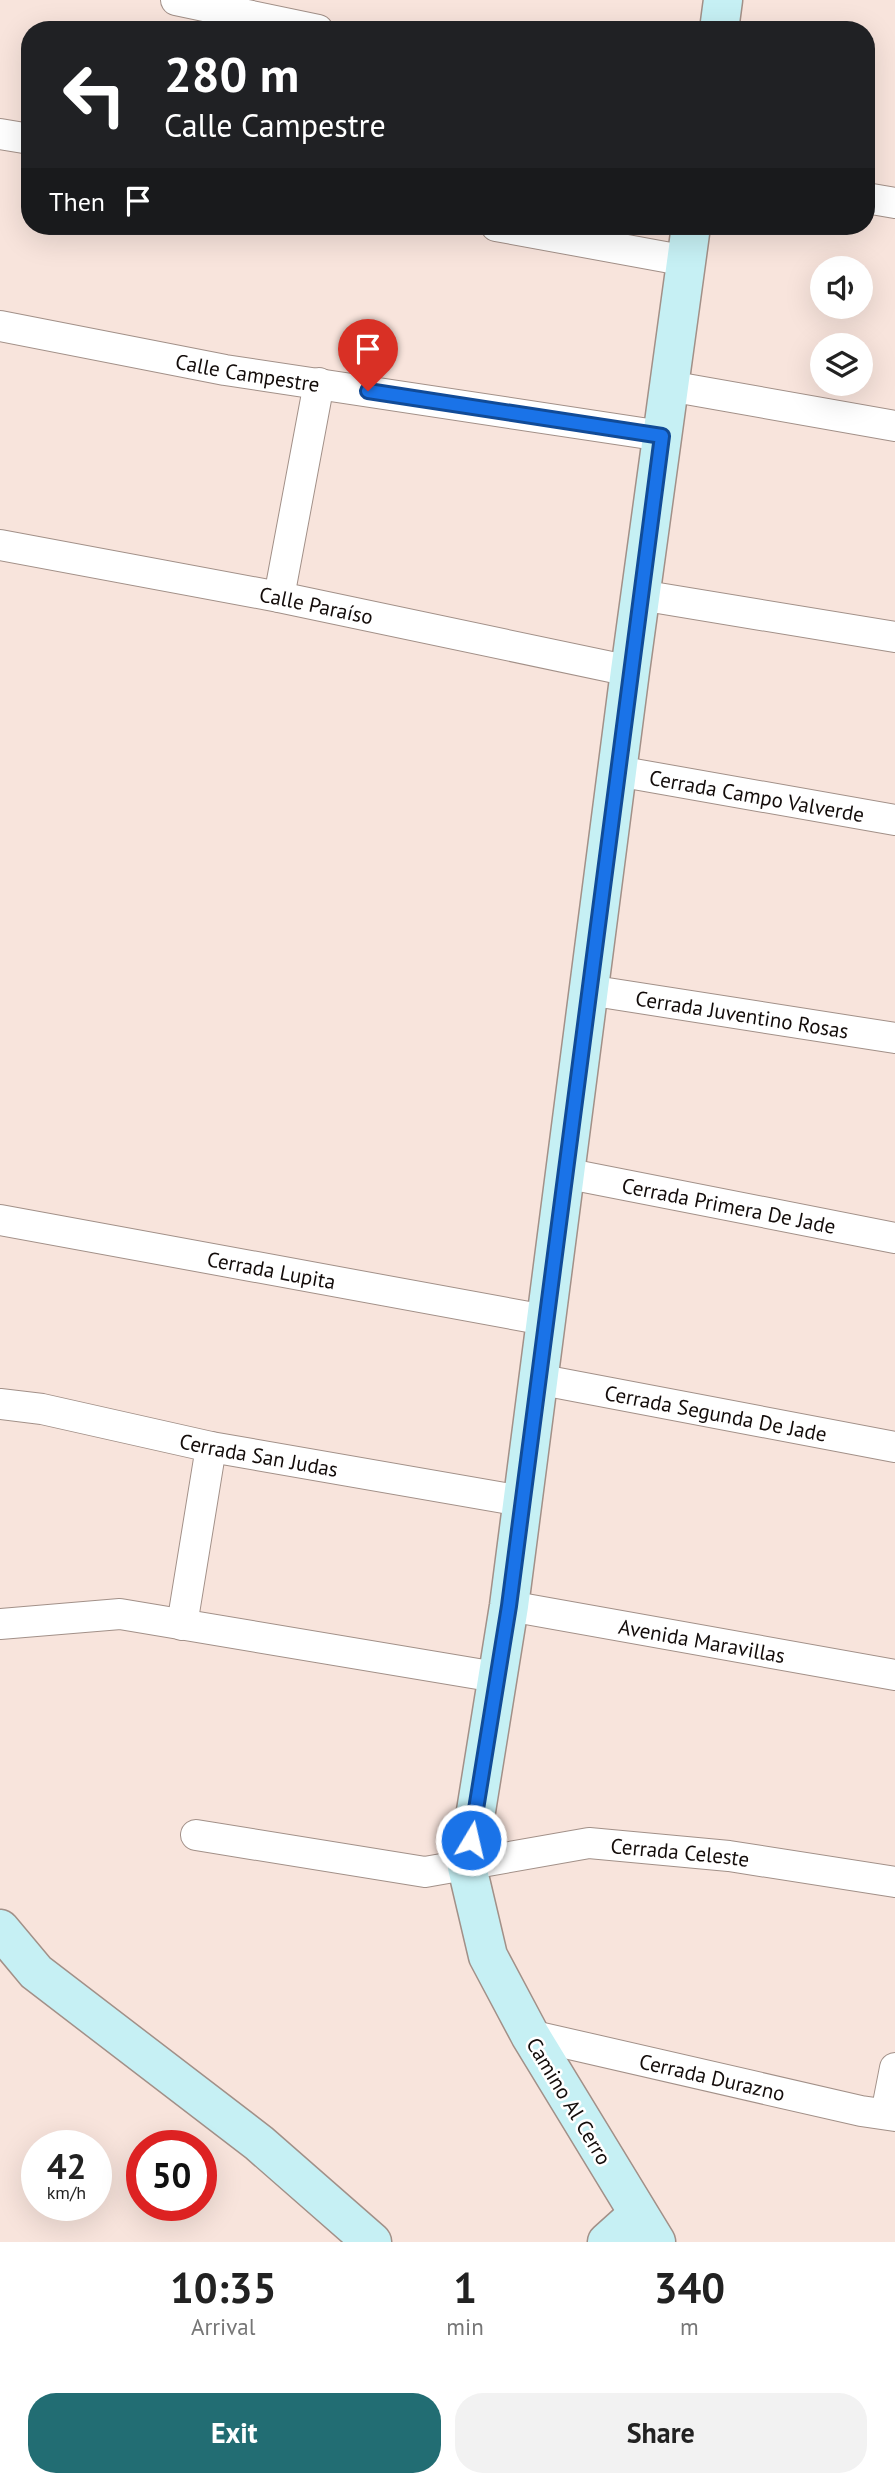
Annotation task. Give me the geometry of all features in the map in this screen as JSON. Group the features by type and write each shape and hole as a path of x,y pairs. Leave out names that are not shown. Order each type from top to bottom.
{"main road":[{"path":"720,21 723,0"},
{"path":"467,1867 509,1606 640,594 689,243"},
{"name":"Camino Al Cerro","path":"467,1867 488,1956 530,2035 647,2229"},
{"path":"0,1929 36,1972 259,2143 372,2242"},
{"path":"607,2242 647,2229"}],"street":[{"path":"176,0 275,21"},
{"path":"0,134 21,138"},
{"path":"875,200 895,203"},
{"path":"598,235 689,243"},
{"name":"Calle Campestre","path":"0,326 225,370 662,436"},
{"path":"279,597 319,383"},
{"path":"669,386 895,426"},
{"name":"Calle Paraíso","path":"0,545 279,597 630,671"},
{"path":"640,594 895,637"},
{"name":"Cerrada Campo Valverde","path":"617,771 895,820"},
{"name":"Cerrada Juventino Rosas","path":"588,990 895,1038"},
{"name":"Cerrada Primera De Jade","path":"564,1173 895,1238"},
{"name":"Cerrada Lupita","path":"0,1220 545,1320"},
{"name":"Cerrada Segunda De Jade","path":"537,1380 895,1447"},
{"name":"Cerrada San Judas","path":"0,1404 42,1409 211,1447 521,1501"},
{"path":"182,1625 211,1447"},
{"name":"Avenida Maravillas","path":"509,1606 895,1675"},
{"path":"0,1624 120,1614 496,1677"},
{"name":"Cerrada Celeste","path":"196,1835 425,1872 467,1867 589,1843 729,1856 895,1882"},
{"name":"Cerrada Durazno","path":"530,2035 890,2115"},
{"path":"890,2115 895,2068"}],"route":[{"path":"368,391 662,436 509,1606 471,1840"}]}
